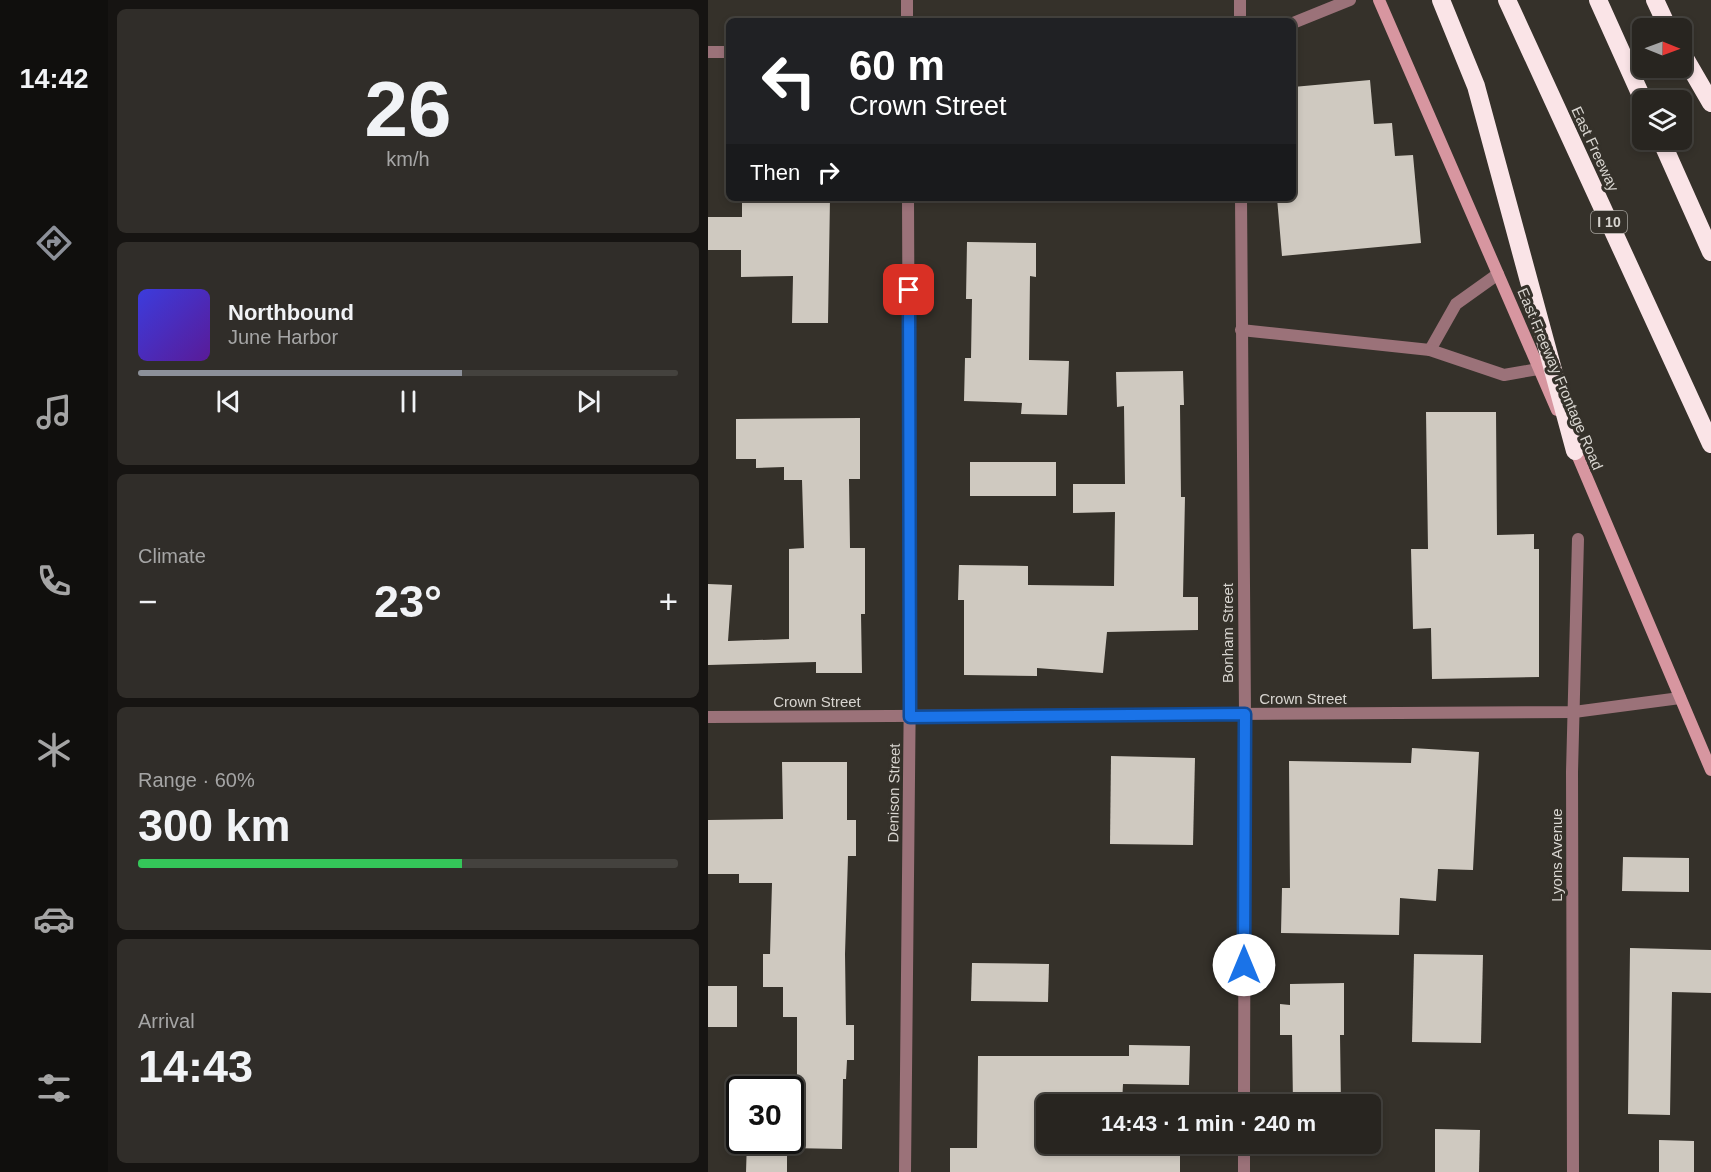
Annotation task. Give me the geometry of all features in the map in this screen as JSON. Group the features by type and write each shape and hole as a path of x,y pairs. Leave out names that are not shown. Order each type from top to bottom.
{"highway":[{"path":"1441,0 1476,86 1575,451"},
{"name":"East Freeway","path":"1507,0 1711,444"},
{"path":"1598,0 1638,90"},
{"path":"1655,0 1663,18"},
{"path":"1692,70 1711,103"},
{"path":"1665,150 1711,252"}],"main road":[{"name":"East Freeway Frontage Road","path":"1379,0 1711,770"}],"street":[{"path":"907,0 907,18"},
{"path":"1240,0 1240,18"},
{"path":"1296,22 1350,0"},
{"path":"708,52 726,52"},
{"name":"Denison Street","path":"905,1172 910,717 908,201"},
{"name":"Bonham Street","path":"1240,201 1245,714 1244,1094"},
{"path":"1430,350 1456,304 1498,274"},
{"path":"1241,330 1430,350 1503,375 1538,369"},
{"name":"Lyons Avenue","path":"1573,1172 1574,712 1578,538"},
{"name":"Crown Street","path":"708,717 1574,712 1680,698"},
{"path":"1244,1154 1244,1172"}],"building":[{"path":"1370,80 1374,124 1392,123 1395,156 1413,155 1421,243 1282,256 1277,201 1296,201 1296,87"},
{"path":"742,201 830,201 828,323 792,323 793,276 741,277 741,250 708,250 708,217 742,217"},
{"path":"967,242 1036,243 1036,277 1030,276 1029,360 1069,361 1067,415 1021,414 1022,403 964,401 965,358 971,358 972,299 966,299"},
{"path":"1183,371 1184,405 1180,405 1181,497 1185,497 1183,597 1198,597 1198,630 1107,632 1103,673 1037,668 1037,676 964,675 964,600 958,600 959,565 1028,566 1028,585 1114,586 1115,512 1073,513 1073,484 1125,484 1124,406 1117,407 1116,372"},
{"path":"1426,412 1496,412 1497,535 1534,534 1534,549 1539,549 1539,677 1432,679 1431,628 1413,629 1411,549 1428,549"},
{"path":"860,418 860,479 849,479 850,548 865,548 865,614 861,614 862,673 816,673 816,662 708,665 708,584 732,585 728,641 789,639 789,549 804,548 802,480 784,480 784,467 756,468 756,459 736,459 736,419"},
{"path":"970,462 1056,462 1056,496 970,496"},
{"path":"1412,748 1479,752 1473,870 1438,869 1436,901 1400,898 1399,935 1281,933 1282,888 1290,888 1289,761 1411,763"},
{"path":"1111,756 1195,758 1193,845 1110,844"},
{"path":"782,762 847,762 847,820 856,820 856,856 848,856 845,954 846,1025 854,1025 854,1060 847,1060 846,1079 843,1079 842,1149 804,1148 804,1076 797,1076 797,1017 783,1017 783,987 763,987 763,954 770,954 772,883 739,883 739,874 708,874 708,820 783,819"},
{"path":"1623,857 1689,858 1689,892 1622,891"},
{"path":"1630,948 1711,950 1711,993 1672,992 1670,1115 1628,1114"},
{"path":"1414,954 1483,955 1481,1043 1412,1042"},
{"path":"972,963 1049,964 1048,1002 971,1001"},
{"path":"1344,983 1344,1035 1340,1035 1341,1094 1293,1094 1292,1035 1280,1035 1280,1004 1290,1005 1290,984"},
{"path":"708,986 737,986 737,1027 708,1027"},
{"path":"1129,1045 1190,1046 1189,1085 1123,1084 1122,1094 1036,1094 1036,1154 1180,1154 1180,1172 950,1172 950,1148 977,1148 978,1056 1129,1056"},
{"path":"1435,1129 1480,1130 1479,1172 1435,1172"},
{"path":"1659,1140 1694,1141 1694,1172 1659,1172"},
{"path":"747,1154 787,1154 787,1172 746,1172"}],"route":[{"path":"909,290 910,717 1245,714 1244,965"}]}
